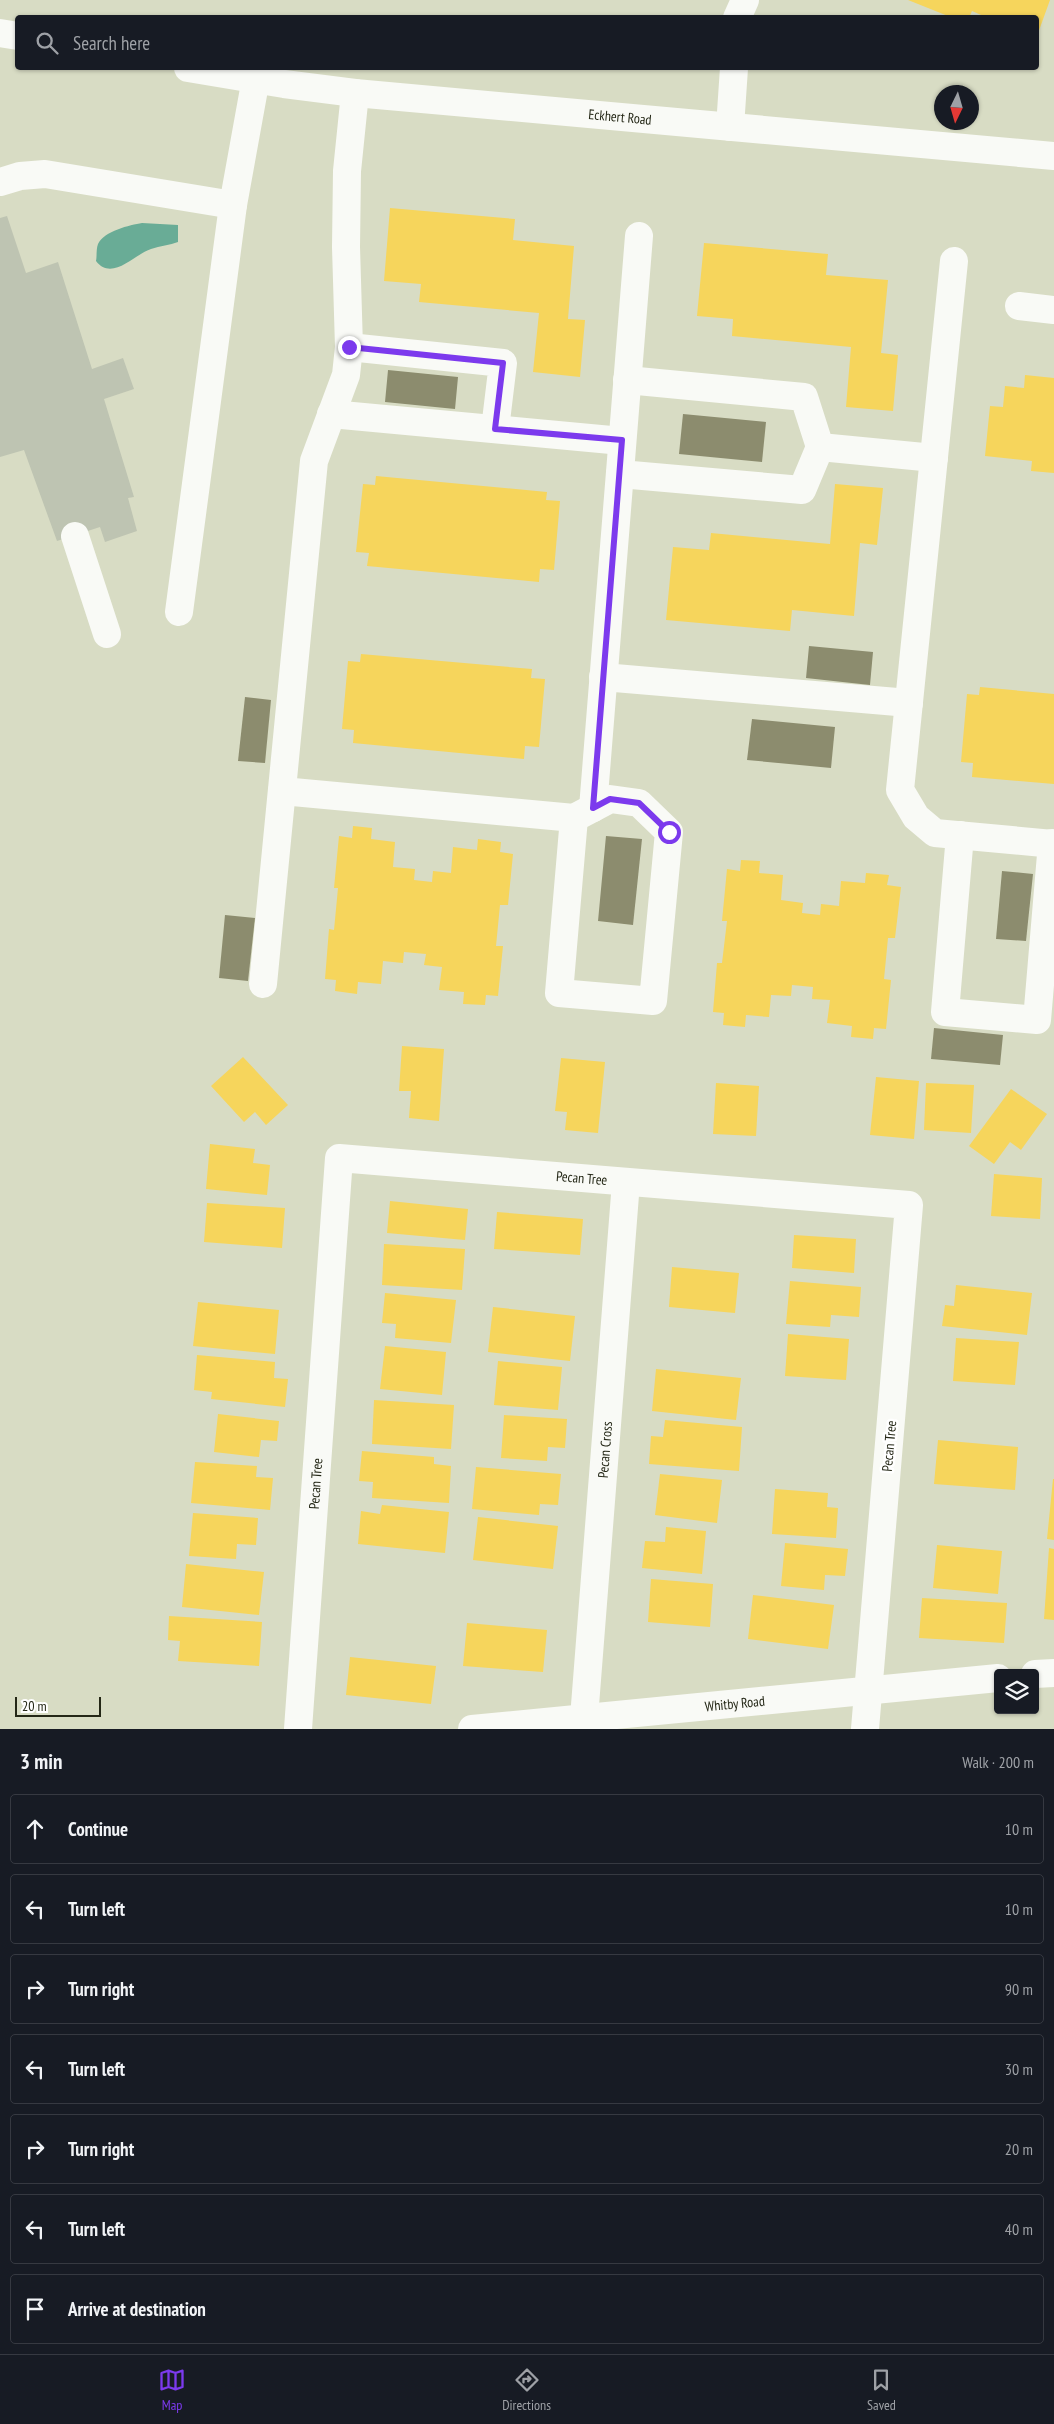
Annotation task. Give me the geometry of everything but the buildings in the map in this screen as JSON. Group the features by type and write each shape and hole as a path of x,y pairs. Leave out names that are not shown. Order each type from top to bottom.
{"street":[{"path":"738,15 745,0"},
{"path":"0,33 15,36"},
{"name":"Eckhert Road","path":"202,70 284,84 355,92 1054,156"},
{"path":"730,127 734,70"},
{"path":"179,612 233,205 256,78"},
{"path":"263,984 314,461 346,375 349,347 346,247 347,171 355,92"},
{"path":"0,182 20,176 45,174 233,205"},
{"path":"282,791 583,813 610,799 639,803 669,832 653,1001 559,993 583,813 603,677 639,236"},
{"path":"954,261 900,790 916,817 934,833 960,835 1053,843 1037,1020 945,1012 960,835"},
{"path":"1019,306 1054,310"},
{"path":"349,347 503,363 495,429"},
{"path":"620,474 802,490 820,447 804,397 627,380"},
{"path":"331,414 622,440"},
{"path":"820,447 934,458"},
{"path":"75,536 107,634"},
{"path":"603,677 909,703"},
{"name":"Pecan Tree","path":"298,1729 339,1158 910,1205 868,1691"},
{"name":"Pecan Cross","path":"584,1718 626,1182"},
{"path":"1039,1674 1054,1673"},
{"name":"Whitby Road","path":"472,1729 584,1718 676,1719 868,1691 994,1678"},
{"path":"866,1729 868,1691"}],"water":[{"path":"142,223 178,225 178,242 151,249 116,268 102,267 96,261 97,248 101,239 118,229"}],"route":[{"path":"349,347 503,363 495,429 622,440 593,808 610,799 639,803 669,832"}]}
